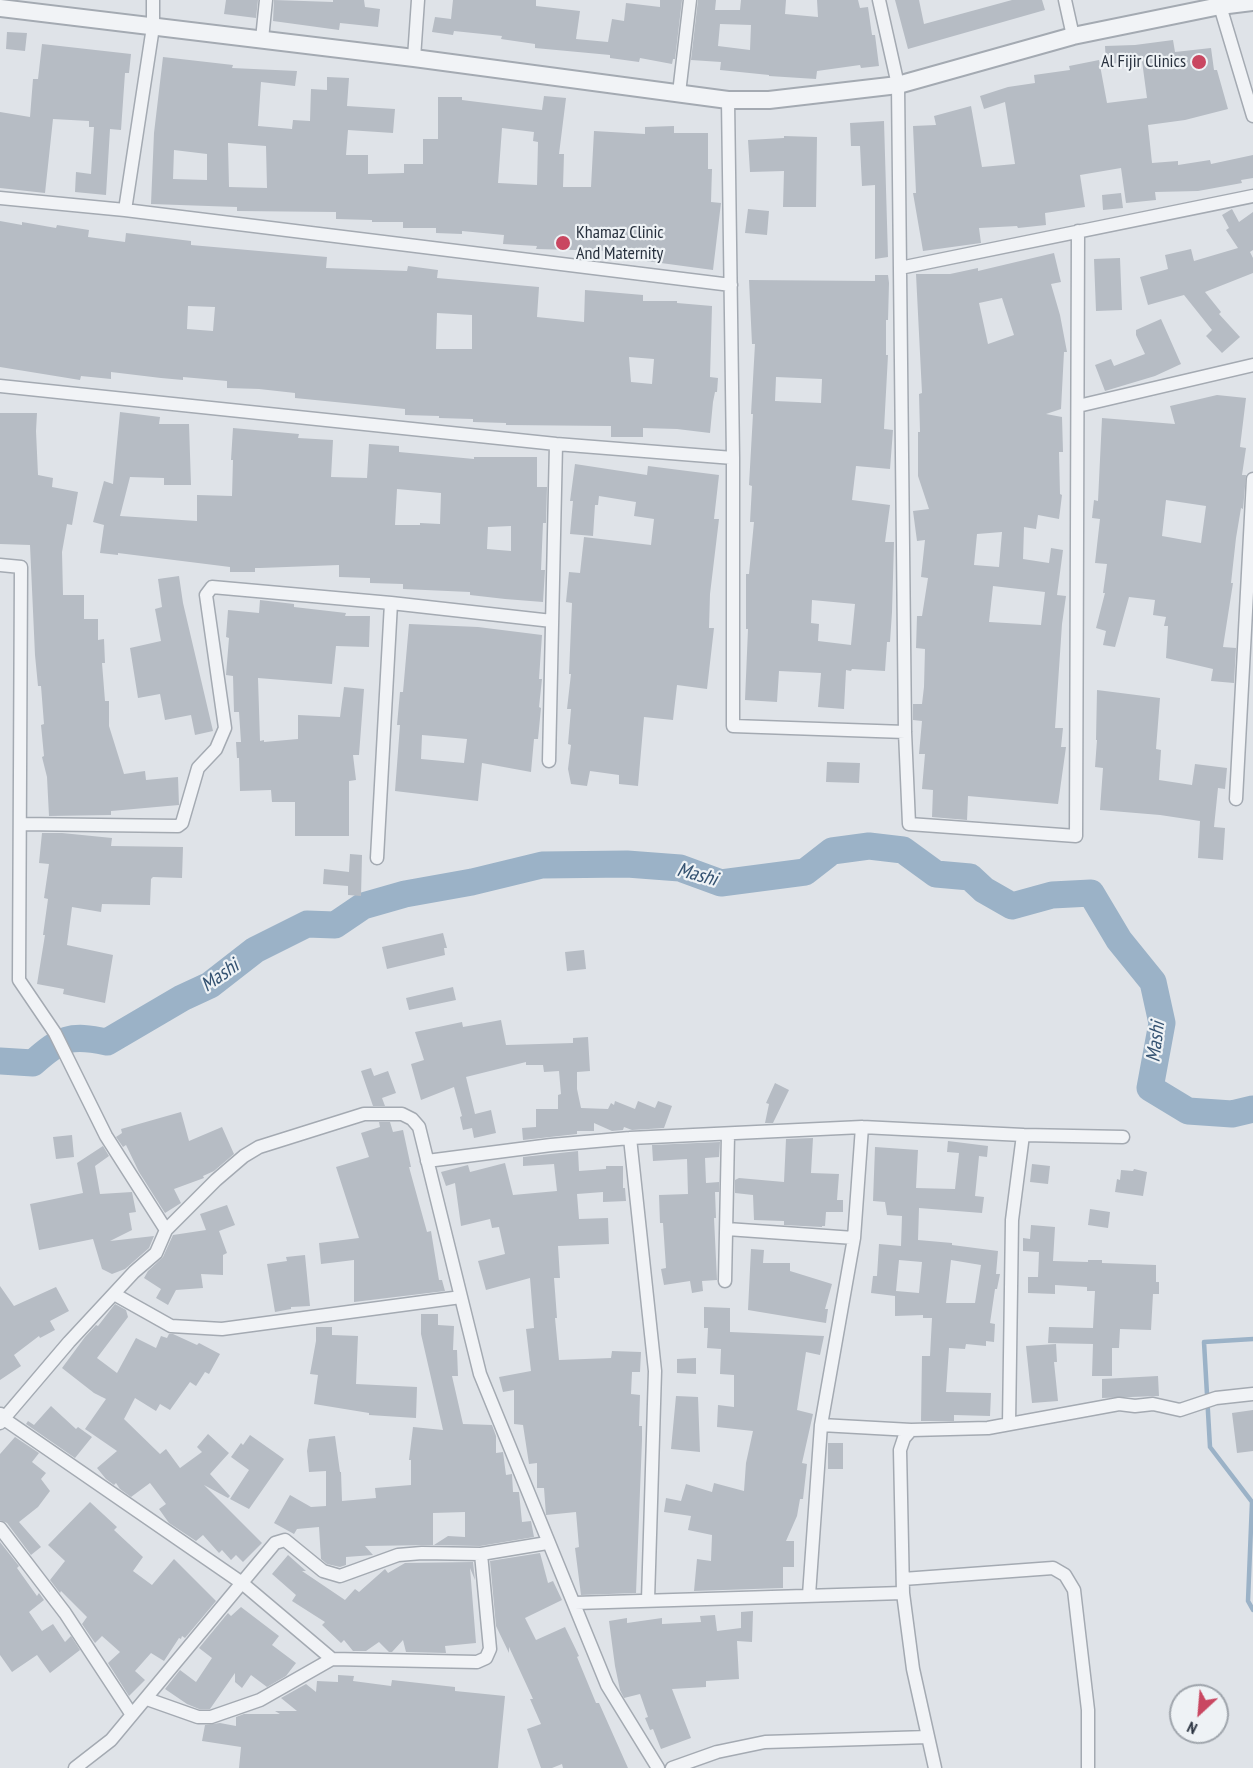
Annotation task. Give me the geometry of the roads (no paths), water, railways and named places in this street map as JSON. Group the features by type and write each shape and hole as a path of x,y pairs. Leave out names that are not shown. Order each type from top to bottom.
{"street":[{"path":"125,210 153,27 153,0"},
{"path":"262,39 266,0"},
{"path":"414,58 418,0"},
{"path":"679,93 690,0"},
{"path":"879,0 898,85 905,732 909,824 1076,836 1078,231"},
{"path":"1065,0 1073,36"},
{"path":"10,6 153,27 414,58 728,100 769,100 898,85 1073,36 1220,6 1253,2"},
{"path":"1220,6 1253,116"},
{"path":"728,100 733,458 733,726 905,732"},
{"path":"900,268 1253,196"},
{"path":"0,198 125,210 731,285"},
{"path":"1078,406 1253,365"},
{"path":"0,386 556,444 733,458"},
{"path":"549,760 556,444"},
{"path":"1236,799 1253,479"},
{"path":"0,565 21,567 19,980 55,1033 106,1136 166,1230"},
{"path":"20,824 178,826 182,823 198,768 216,749 225,728 206,594 212,587 391,603 552,621"},
{"path":"377,858 391,603"},
{"path":"332,1659 242,1583 1,1419 134,1272 156,1253 166,1230 216,1180 244,1156 259,1147 364,1114 402,1114 412,1119 419,1127 480,1374 547,1543 575,1603 607,1685 658,1768"},
{"path":"427,1161 551,1145 630,1138 862,1127 1023,1135 1123,1137"},
{"path":"808,1595 821,1425 854,1238 862,1127"},
{"path":"725,1281 728,1135"},
{"path":"1009,1424 1012,1221 1023,1135"},
{"path":"630,1138 655,1371 648,1600"},
{"path":"727,1229 854,1238"},
{"path":"114,1294 171,1326 222,1329 461,1297"},
{"path":"821,1425 911,1430 988,1428 1119,1404 1135,1406 1153,1404 1180,1410 1214,1399 1253,1394"},
{"path":"911,1430 904,1438 900,1450 903,1593 913,1669 935,1768"},
{"path":"0,1528 65,1613 132,1715"},
{"path":"75,1768 111,1740 275,1543 285,1540 323,1571 340,1576 398,1555 481,1554 547,1543"},
{"path":"147,1699 198,1717 211,1717 260,1700 332,1659 477,1662 486,1658 489,1649 481,1554"},
{"path":"903,1579 1053,1568 1065,1575 1074,1590 1087,1699 1088,1768"},
{"path":"575,1603 903,1593"},
{"path":"672,1768 717,1752 765,1742 928,1737"}],"waterway":[{"name":"Mashi","path":"0,1061 33,1063 51,1048 67,1040 84,1038 107,1042 182,998 210,985 255,950 307,924 335,925 363,906 405,894 472,882 542,865 627,864 680,868 721,883 805,872 832,851 869,846 903,850 936,874 970,877 984,890 1012,906 1052,895 1091,893 1119,940 1153,982 1162,1023 1150,1088 1188,1111 1232,1114 1253,1109"},
{"path":"1253,1339 1204,1342 1210,1447 1252,1502 1248,1601 1253,1610"}],"place":[{"name":"Al Fijir Clinics","path":"1199,62"},
{"name":"Khamaz Clinic And Maternity","path":"563,243"}]}
